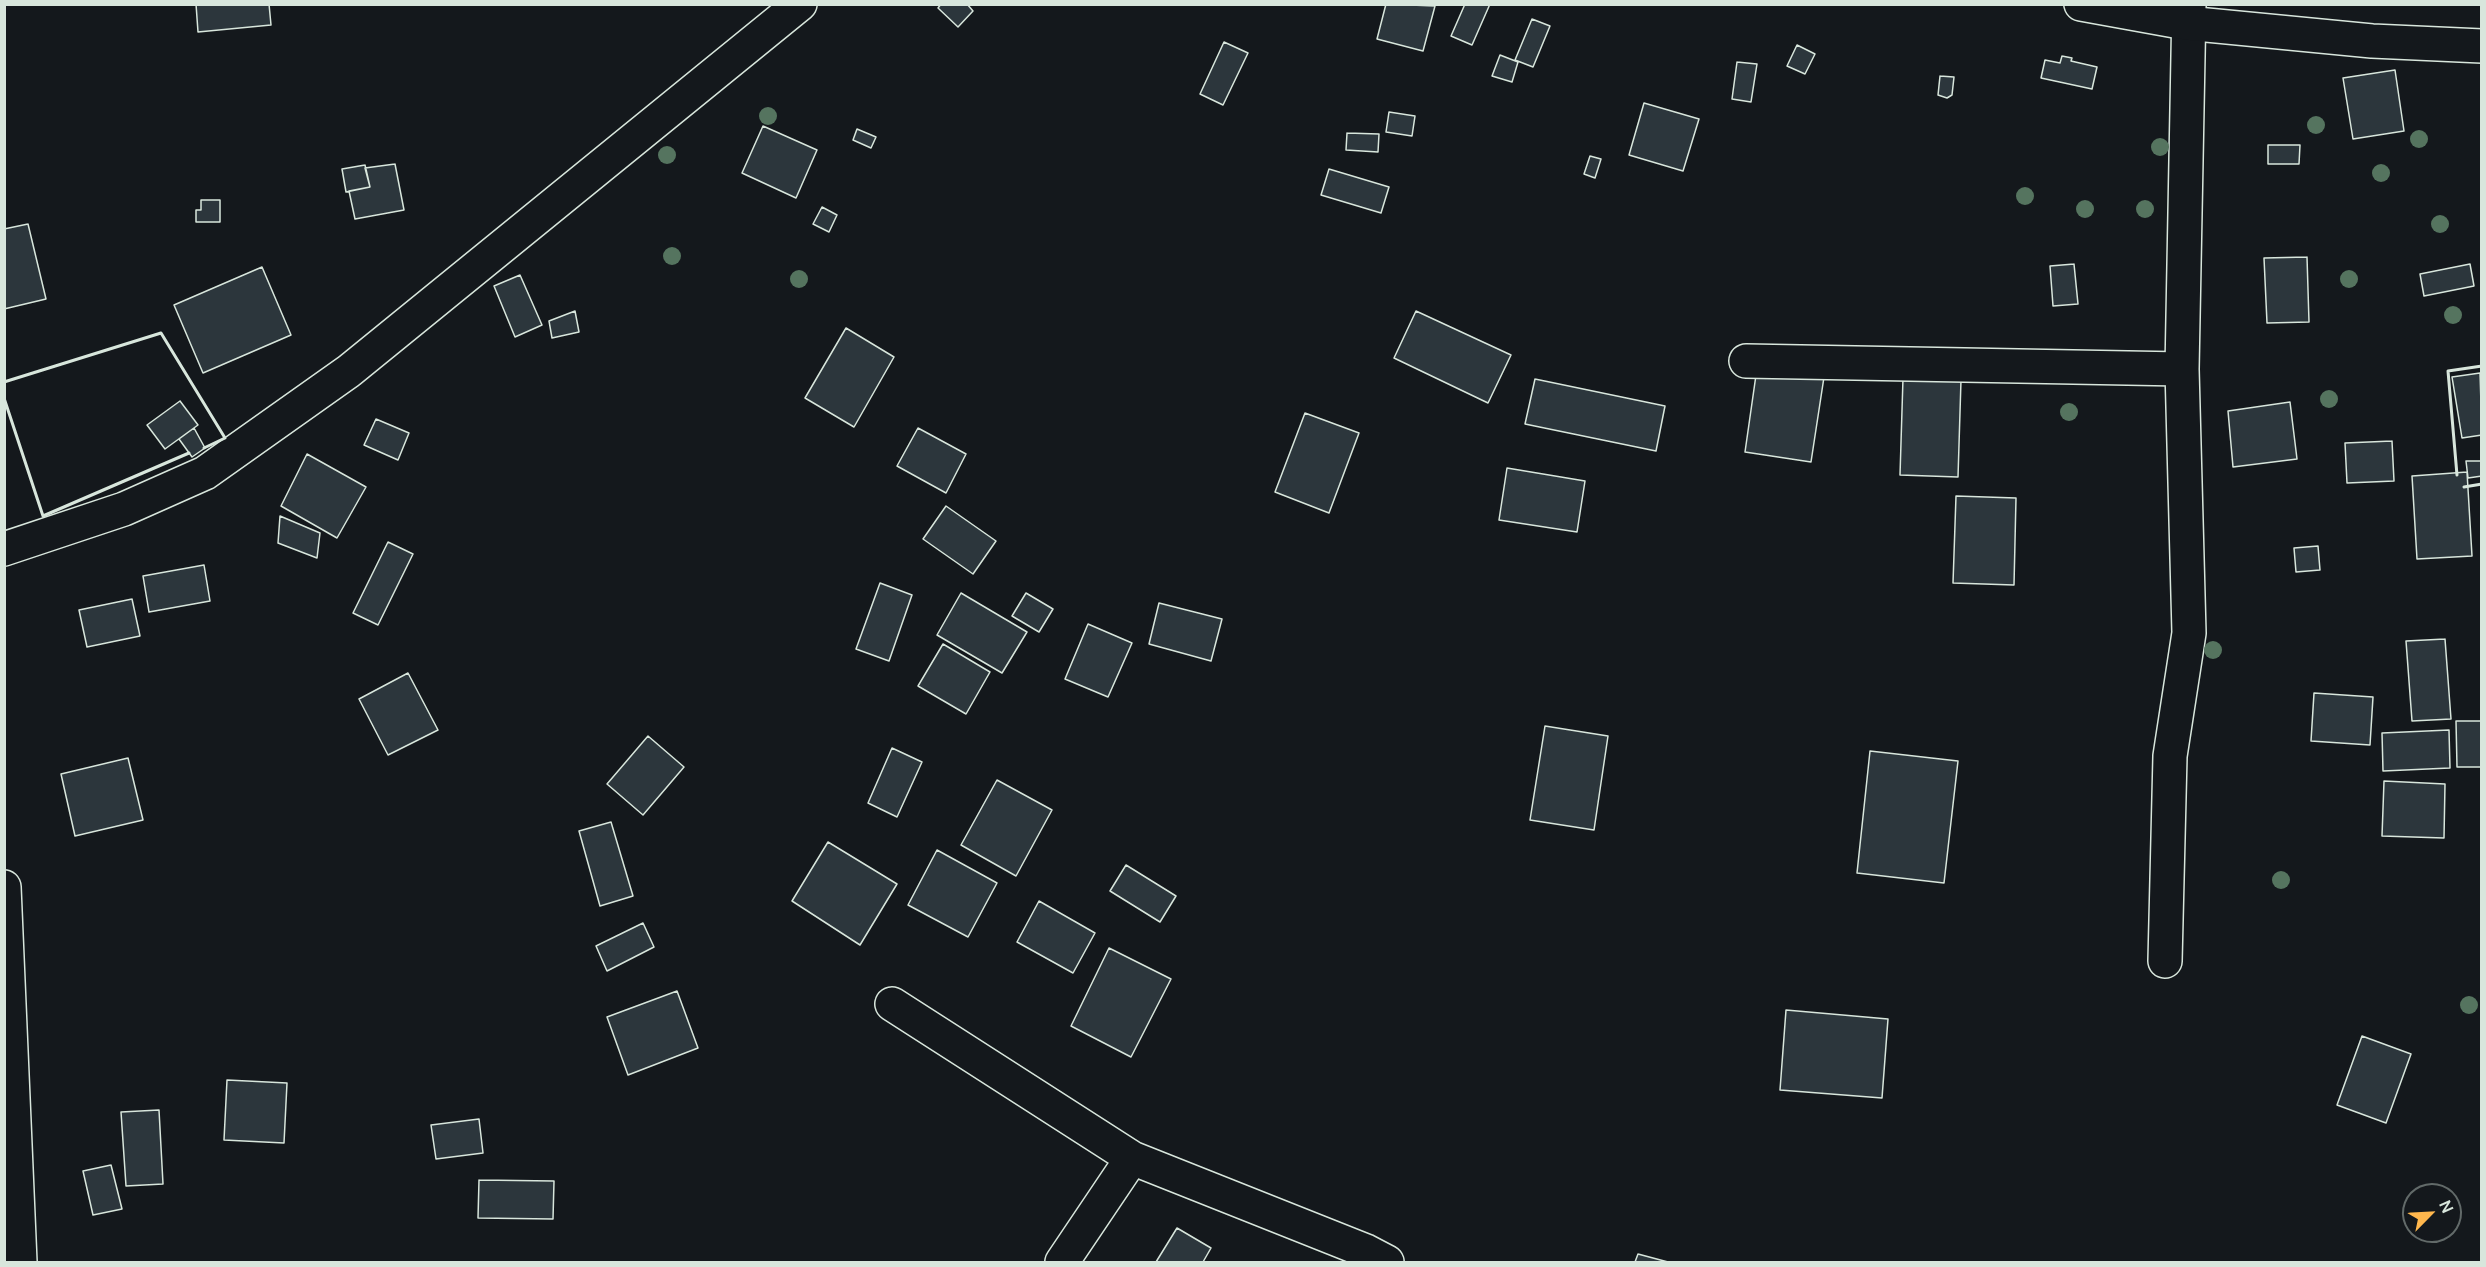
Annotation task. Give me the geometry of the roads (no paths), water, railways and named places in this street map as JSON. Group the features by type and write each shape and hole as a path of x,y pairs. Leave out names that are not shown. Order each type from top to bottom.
{"street":[{"path":"4,549 124,509 205,472 349,371 800,4"},
{"path":"2080,4 2188,14 2372,41 2481,46"},
{"path":"2165,961 2170,756 2189,633 2182,369 2188,14"},
{"path":"1746,361 2182,369"},
{"path":"4,887 20,1263"},
{"path":"892,1004 1132,1158 1366,1251 1387,1263"},
{"path":"1062,1263 1132,1158"}]}
